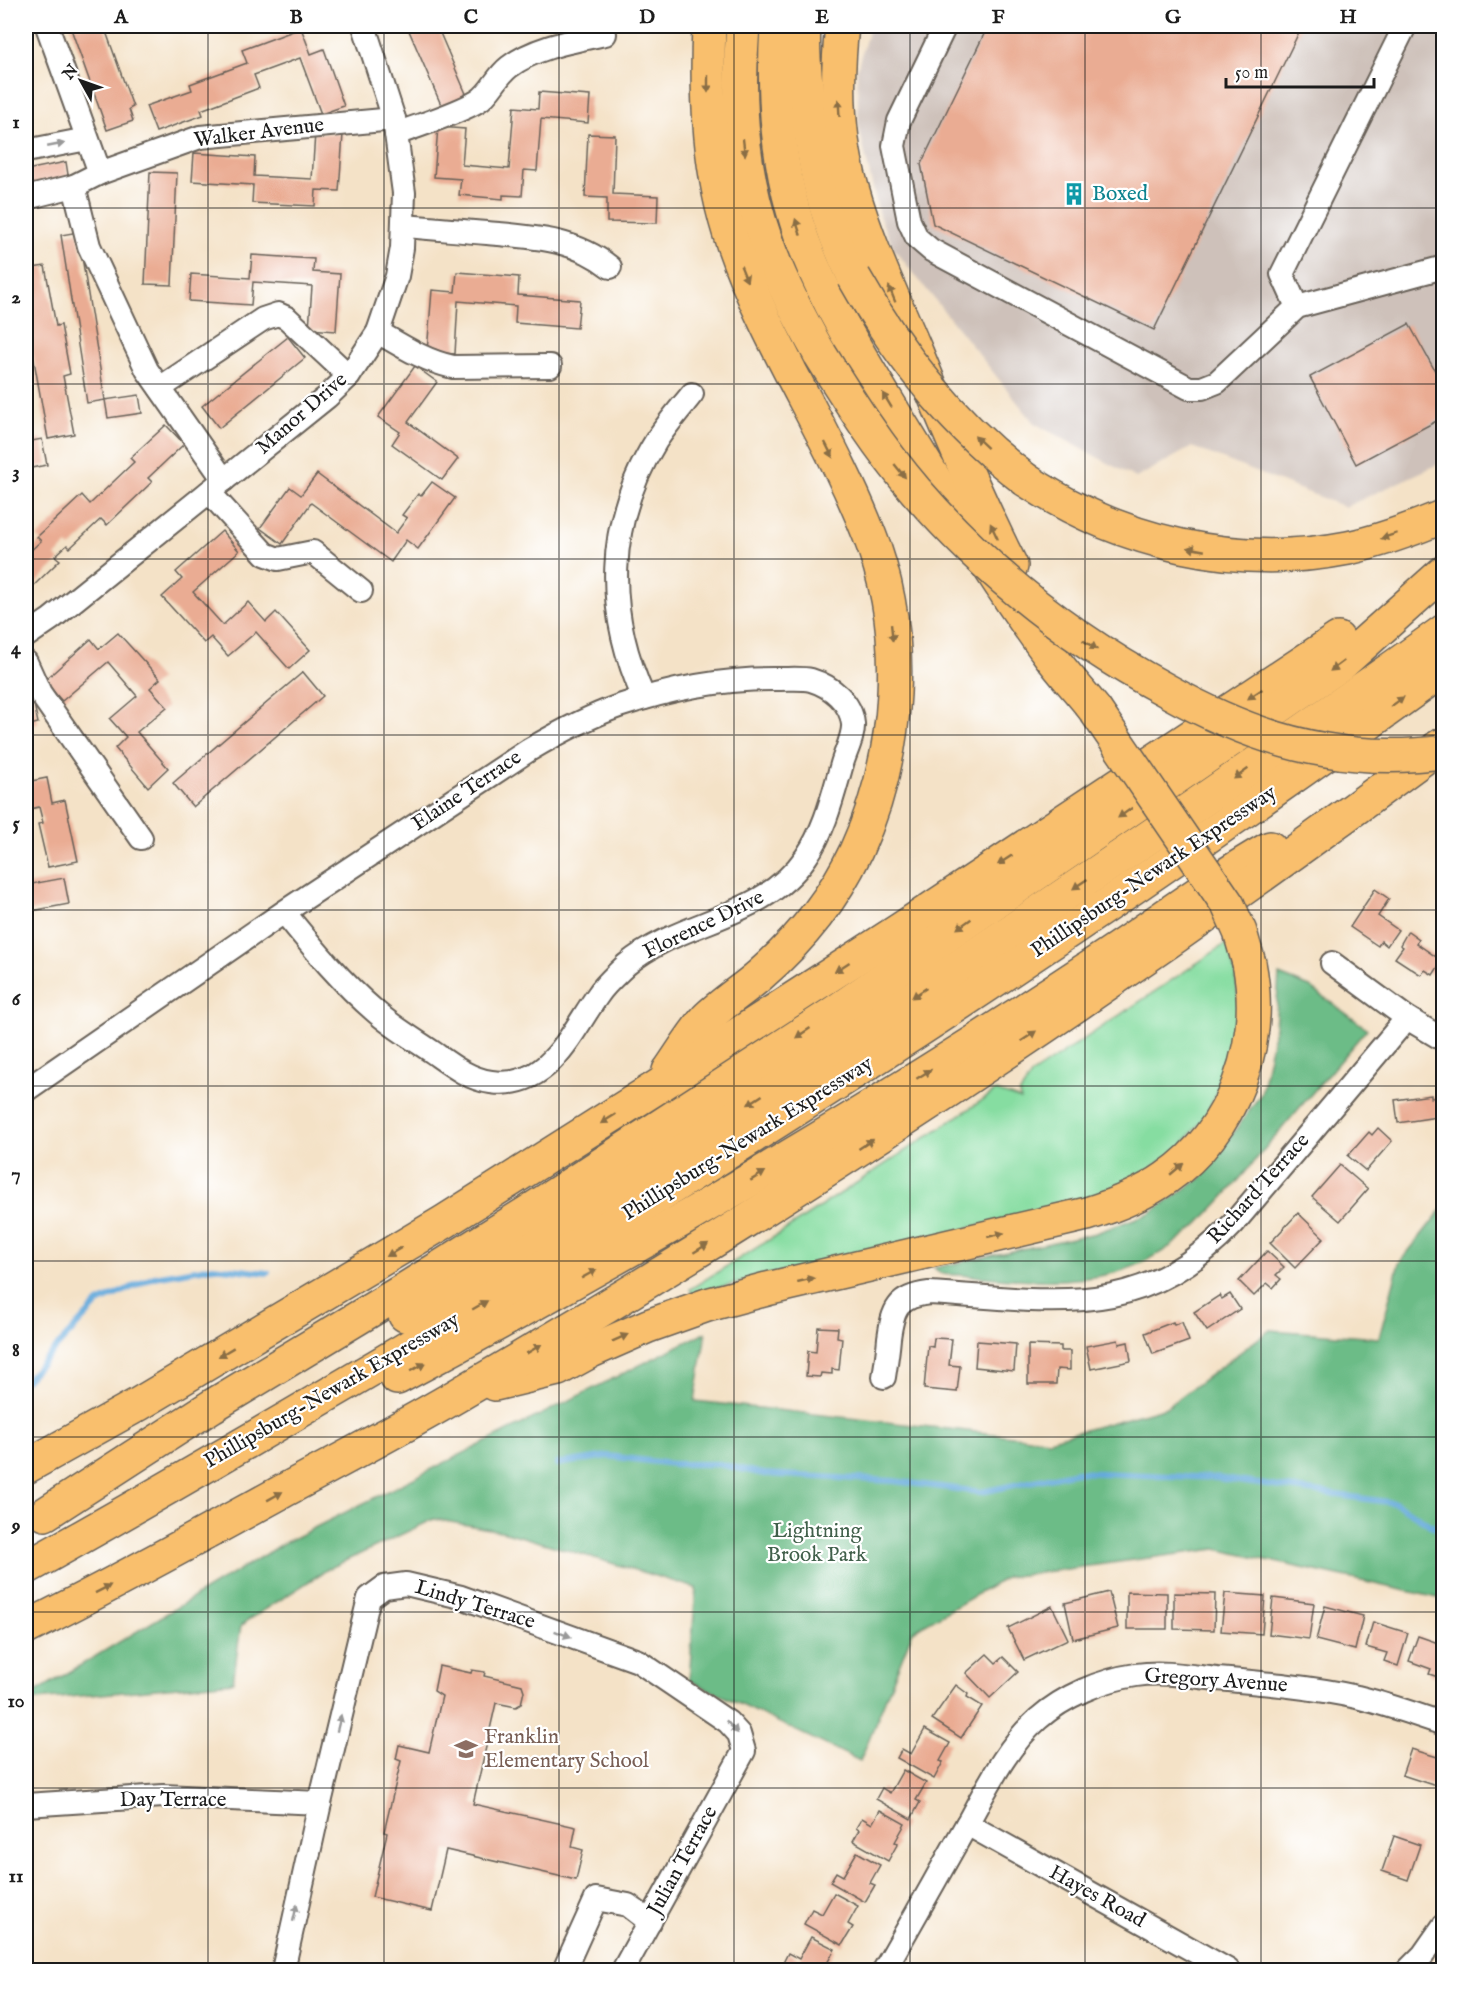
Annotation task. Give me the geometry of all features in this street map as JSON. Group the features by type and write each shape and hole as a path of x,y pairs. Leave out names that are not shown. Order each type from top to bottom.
{"highway":[{"path":"657,1087 707,1019 764,972 817,914 856,852 879,783 888,744 894,676 889,606 881,569 870,537 856,503 773,340 732,241 717,175 711,129 708,95 709,26"},
{"path":"743,26 740,111 746,160 756,213 773,260 792,303 819,354 856,412 884,452 950,527 1023,596 1066,629 1100,652 1190,704 1278,739 1325,750 1367,755 1443,752"},
{"path":"777,26 776,91 779,141 793,211 814,269 849,337 973,542 1050,655 1095,710"},
{"path":"804,26 802,45 807,104 811,146 819,188 838,243 854,277 888,334 938,397 980,442 1026,480 1104,523 1135,534 1206,551 1242,555 1316,553 1350,547 1382,539 1443,516"},
{"path":"807,104 815,26"},
{"path":"466,1390 558,1369 591,1351 648,1326 717,1303 1087,1214 1124,1202 1168,1176 1194,1154 1215,1127 1233,1097 1245,1065 1253,1031 1254,997 1250,963 1228,905 1095,710 1018,580 947,427 861,218 851,186 840,124 838,77 842,26"},
{"path":"37,1461 149,1398 444,1222 953,895 1443,570"},
{"path":"35,1519 212,1406 527,1213 846,1005 1340,665 1443,570"},
{"name":"Phillipsburg-Newark Expressway","path":"35,1519 302,1374 456,1286 619,1187 952,971 1214,792 1443,631"},
{"name":"Phillipsburg-Newark Expressway","path":"37,1562 510,1287 695,1174 1103,908 1443,669"},
{"path":"38,1622 128,1576 466,1390 700,1248 930,1102 1211,913 1443,743"},
{"path":"37,1562 258,1454 620,1257 942,1063 1112,952 1231,870 1402,773"}],"street":[{"path":"47,26 100,173"},
{"name":"Manor Drive","path":"26,636 51,619 327,397 349,376 378,332 397,276 404,226 404,193 395,126 364,26"},
{"path":"945,26 895,135 894,146 909,221 921,243 941,256 1189,388 1202,388 1217,382 1297,307 1443,267"},
{"path":"1297,307 1282,274 1405,26"},
{"name":"Walker Avenue","path":"26,198 74,186 100,173 200,137 395,126 475,103 488,92 500,74 524,58 564,43 605,34"},
{"path":"26,151 87,139"},
{"path":"74,186 89,246 147,370 160,388 216,486 265,554 278,559 313,552 361,591"},
{"path":"404,226 554,240 578,247 597,256 610,267"},
{"path":"160,388 263,319 278,314 286,318 349,376"},
{"path":"378,332 418,356 453,367 550,366"},
{"path":"644,698 625,649 619,622 616,568 618,541 632,489 643,465 656,441 692,394"},
{"path":"26,662 40,693 141,838"},
{"name":"Elaine Terrace","path":"26,1090 284,912 529,750 572,726 617,707 663,692 711,683 760,679 808,679 832,689 847,706 853,726 826,818"},
{"name":"Florence Drive","path":"284,912 315,951 376,1013 457,1069 476,1079 507,1083 536,1074 559,1054 600,992 628,964 655,946 761,899 786,882 807,856 826,818"},
{"path":"1332,963 1407,1018 1443,1040"},
{"name":"Richard Terrace","path":"884,1377 892,1315 902,1302 910,1297 929,1293 1061,1301 1094,1299 1122,1294 1147,1286 1192,1261 1218,1240 1233,1224 1407,1018"},
{"name":"Lindy Terrace","path":"283,1971 369,1598 384,1587 406,1584 461,1597 638,1662 728,1722 739,1734 744,1750"},
{"name":"Gregory Avenue","path":"884,1971 1012,1748 1051,1708 1084,1690 1119,1678 1147,1674 1174,1674 1287,1685 1357,1697 1443,1725"},
{"name":"Julian Terrace","path":"623,1971 744,1750"},
{"name":"Day Terrace","path":"26,1804 163,1796 320,1803"},
{"name":"Hayes Road","path":"967,1824 1228,1971"},
{"path":"564,1971 596,1899 628,1905 650,1922"},
{"path":"1408,1971 1443,1925"}],"shaded area":[{"path":"870,26 1443,26 1443,462 1345,507 1192,447 1136,478 1034,423 894,249 880,218 859,128 857,69"}],"green space":[{"path":"1227,943 1236,978 1239,1010 1229,1068 1204,1118 1182,1145 1142,1176 1078,1202 692,1294 690,1289 782,1232 996,1091 1021,1100 1019,1094 1032,1074"},
{"path":"1279,975 1310,987 1367,1029 1221,1200 1183,1237 1162,1252 1139,1264 1114,1273 1093,1277 1050,1280 1007,1279 942,1274 934,1268 1096,1233 1150,1213 1201,1178 1261,1094 1275,1027"},
{"name":"Lightning Brook Park","path":"1443,1208 1443,1599 1216,1549 1007,1577 913,1631 860,1761 689,1680 696,1588 506,1532 434,1519 328,1569 241,1625 233,1682 26,1701 26,1698 284,1543 706,1332 695,1401 1049,1440 1167,1407 1270,1330 1379,1338 1399,1263"}],"building":[{"path":"70,26 104,26 133,107 129,109 133,121 107,130"},
{"path":"407,26 437,26 467,96 442,107"},
{"name":"Boxed","path":"988,26 1302,26 1154,330 933,224 921,164"},
{"path":"301,28 311,54 324,49 344,106 321,114 300,58 254,75 259,88 201,110 203,115 156,132 146,106 192,90 190,84 247,63 242,50"},
{"path":"539,92 590,96 588,123 541,119 537,171 524,170 522,196 503,195 503,199 459,195 461,179 434,177 438,127 465,129 462,165 509,169 514,107 538,109"},
{"path":"315,133 343,134 339,191 316,190 315,206 252,203 253,185 192,181 194,153 255,157 254,176 312,179"},
{"path":"588,134 615,135 613,194 658,196 657,223 607,222 607,198 585,197"},
{"path":"66,162 69,181 26,189 26,170"},
{"path":"150,172 177,173 172,285 145,284"},
{"path":"78,232 105,400 87,403 61,235"},
{"path":"252,255 314,259 313,272 340,274 336,331 309,329 312,286 253,282 251,305 189,301 191,274 250,278"},
{"path":"45,266 56,326 61,325 70,374 63,376 74,434 48,439 26,316 26,269"},
{"path":"457,272 519,277 518,295 580,300 577,328 515,323 516,306 458,301 455,354 427,352 432,290 455,292"},
{"path":"1409,324 1444,387 1444,417 1356,464 1310,377"},
{"path":"288,337 305,358 219,428 202,406"},
{"path":"415,366 437,382 408,422 458,459 442,480 392,444 400,432 378,417"},
{"path":"139,395 142,413 108,418 105,400"},
{"path":"166,425 184,444 148,478 152,482 107,525 101,519 70,548 67,545 55,556 60,560 26,593 26,555 41,541 37,537 82,495 90,504 134,462 130,458"},
{"path":"42,439 47,465 26,469 26,442"},
{"path":"317,474 396,533 407,518 402,515 418,494 421,496 432,482 455,498 418,549 406,540 391,562 311,503 282,544 260,528 290,487 301,495"},
{"path":"222,531 239,551 193,592 223,625 248,602 266,622 276,612 310,650 289,669 256,632 228,656 211,637 204,643 162,597 182,579 176,572"},
{"path":"118,633 160,679 150,688 167,707 137,732 168,768 148,787 115,748 126,737 110,719 137,696 108,662 62,701 44,681 91,639 99,649"},
{"path":"303,672 323,696 193,807 173,783"},
{"path":"32,695 38,723 26,726 26,697"},
{"path":"47,778 52,803 65,800 78,861 48,867 38,824 43,823 39,807 26,810 26,782"},
{"path":"64,878 69,904 26,912 26,885"},
{"path":"1375,889 1389,899 1378,916 1398,930 1387,946 1381,941 1378,946 1350,927"},
{"path":"1408,931 1419,939 1416,943 1442,961 1433,975 1425,970 1421,975 1395,958 1403,947 1400,945"},
{"path":"1431,1095 1431,1098 1440,1097 1443,1116 1398,1123 1395,1100"},
{"path":"1378,1128 1392,1141 1366,1171 1348,1156 1369,1132 1372,1135"},
{"path":"1340,1165 1368,1189 1340,1221 1312,1197"},
{"path":"1298,1213 1324,1238 1295,1268 1270,1243"},
{"path":"1267,1251 1284,1267 1276,1275 1281,1279 1273,1288 1267,1283 1254,1296 1239,1281"},
{"path":"1230,1294 1240,1309 1207,1331 1194,1312 1220,1295 1222,1299"},
{"path":"1173,1322 1174,1325 1182,1322 1189,1341 1153,1354 1145,1333"},
{"path":"818,1327 838,1328 837,1337 842,1338 839,1370 832,1369 832,1374 821,1373 820,1377 806,1376 808,1351 816,1352"},
{"path":"934,1338 952,1339 949,1365 960,1366 957,1392 924,1389 928,1346 933,1347"},
{"path":"1118,1340 1119,1344 1128,1342 1131,1361 1091,1369 1086,1346"},
{"path":"977,1341 1016,1344 1014,1371 975,1367"},
{"path":"1028,1345 1061,1346 1061,1351 1070,1351 1070,1370 1057,1369 1056,1384 1028,1384"},
{"path":"1109,1592 1118,1628 1073,1639 1065,1603"},
{"path":"1127,1592 1167,1593 1167,1629 1127,1629"},
{"path":"1174,1593 1215,1594 1214,1630 1174,1629"},
{"path":"1225,1593 1265,1596 1262,1634 1221,1631"},
{"path":"1273,1598 1314,1603 1309,1639 1269,1634"},
{"path":"1052,1606 1068,1639 1024,1660 1008,1628"},
{"path":"1325,1606 1363,1616 1355,1650 1316,1640"},
{"path":"1373,1622 1408,1633 1398,1666 1384,1661 1387,1653 1366,1647"},
{"path":"1418,1636 1444,1645 1444,1679 1429,1674 1431,1669 1409,1661"},
{"path":"987,1654 996,1663 1003,1657 1018,1672 990,1698 966,1673"},
{"name":"Franklin Elementary School","path":"439,1666 471,1673 472,1670 485,1672 484,1676 522,1685 524,1691 521,1704 516,1707 496,1703 473,1804 576,1827 572,1847 583,1850 576,1880 446,1850 432,1911 372,1897 387,1833 384,1832 401,1761 396,1759 399,1745 429,1752 442,1696 434,1691"},
{"path":"956,1685 968,1694 967,1697 982,1706 961,1738 932,1719"},
{"path":"925,1729 950,1743 940,1761 943,1762 934,1779 897,1758 902,1749 911,1754"},
{"path":"1411,1749 1444,1759 1444,1772 1439,1787 1402,1775"},
{"path":"903,1770 926,1783 916,1800 920,1802 911,1819 876,1799 882,1788 890,1793"},
{"path":"880,1810 905,1824 888,1861 853,1841 859,1830 856,1828 862,1818 872,1824"},
{"path":"1394,1836 1420,1845 1408,1880 1382,1871"},
{"path":"857,1852 880,1865 870,1883 875,1885 865,1902 830,1882 836,1872 843,1876"},
{"path":"834,1893 858,1906 848,1924 853,1927 842,1945 804,1924 812,1909 822,1914"},
{"path":"811,1937 835,1949 826,1965 829,1966 827,1970 796,1970 783,1963 788,1953 799,1959"}],"waterway":[{"path":"26,1380 98,1303 154,1277 213,1267 268,1273"},
{"path":"557,1464 608,1456 673,1464 718,1464 764,1474 893,1481 981,1492 1077,1472 1216,1478 1395,1503 1444,1533"}],"place":[{"name":"Boxed","path":"1074,194"},
{"name":"Franklin Elementary School","path":"466,1749"}]}
